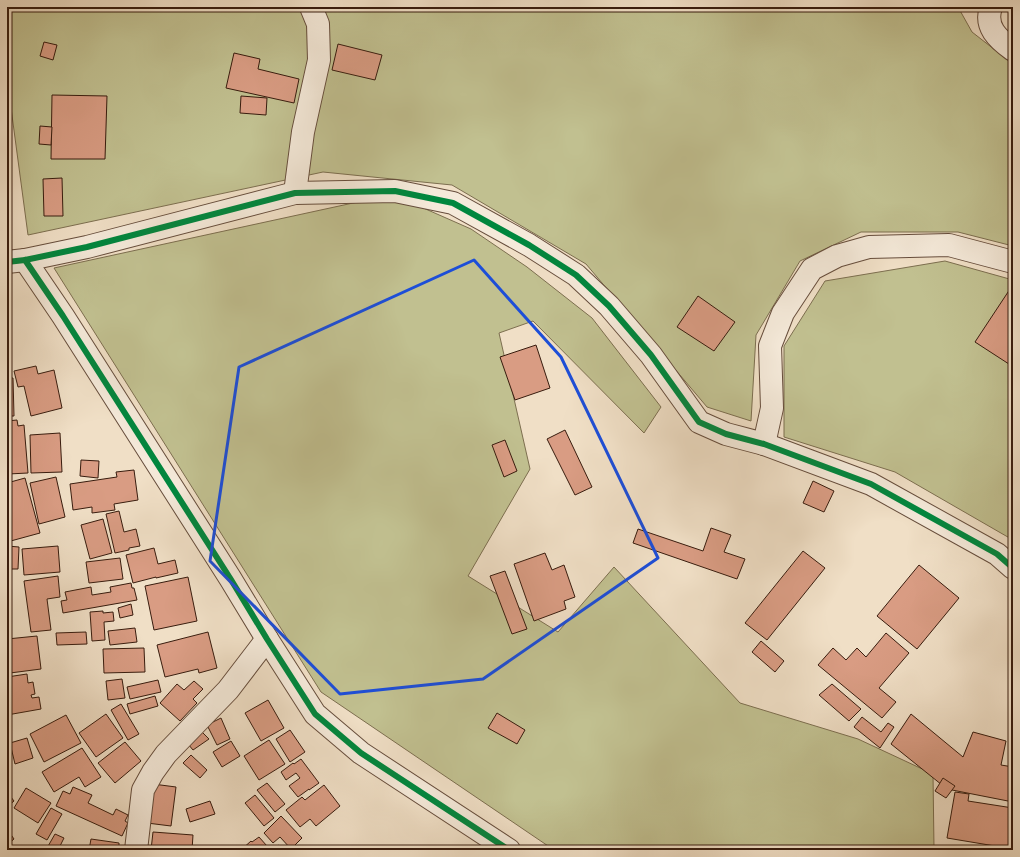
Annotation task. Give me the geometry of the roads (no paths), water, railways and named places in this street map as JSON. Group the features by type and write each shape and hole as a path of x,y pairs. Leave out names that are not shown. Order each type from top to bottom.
{"street":[{"path":"296,193 303,132 319,60 318,24 311,7"},
{"path":"991,7 988,15 992,29 1002,42 1013,50"},
{"path":"509,850 361,753 315,714 266,639 226,572 63,316 16,261 87,247 296,193 395,191 453,203 529,245 576,275 609,306 651,356 699,422 726,434 764,444 871,484 996,554 1013,568"},
{"path":"764,444 772,408 770,346 783,313 812,269 837,256 869,247 949,245 1013,262"},
{"path":"136,850 144,790 152,772 166,754 228,690 266,639"}]}
